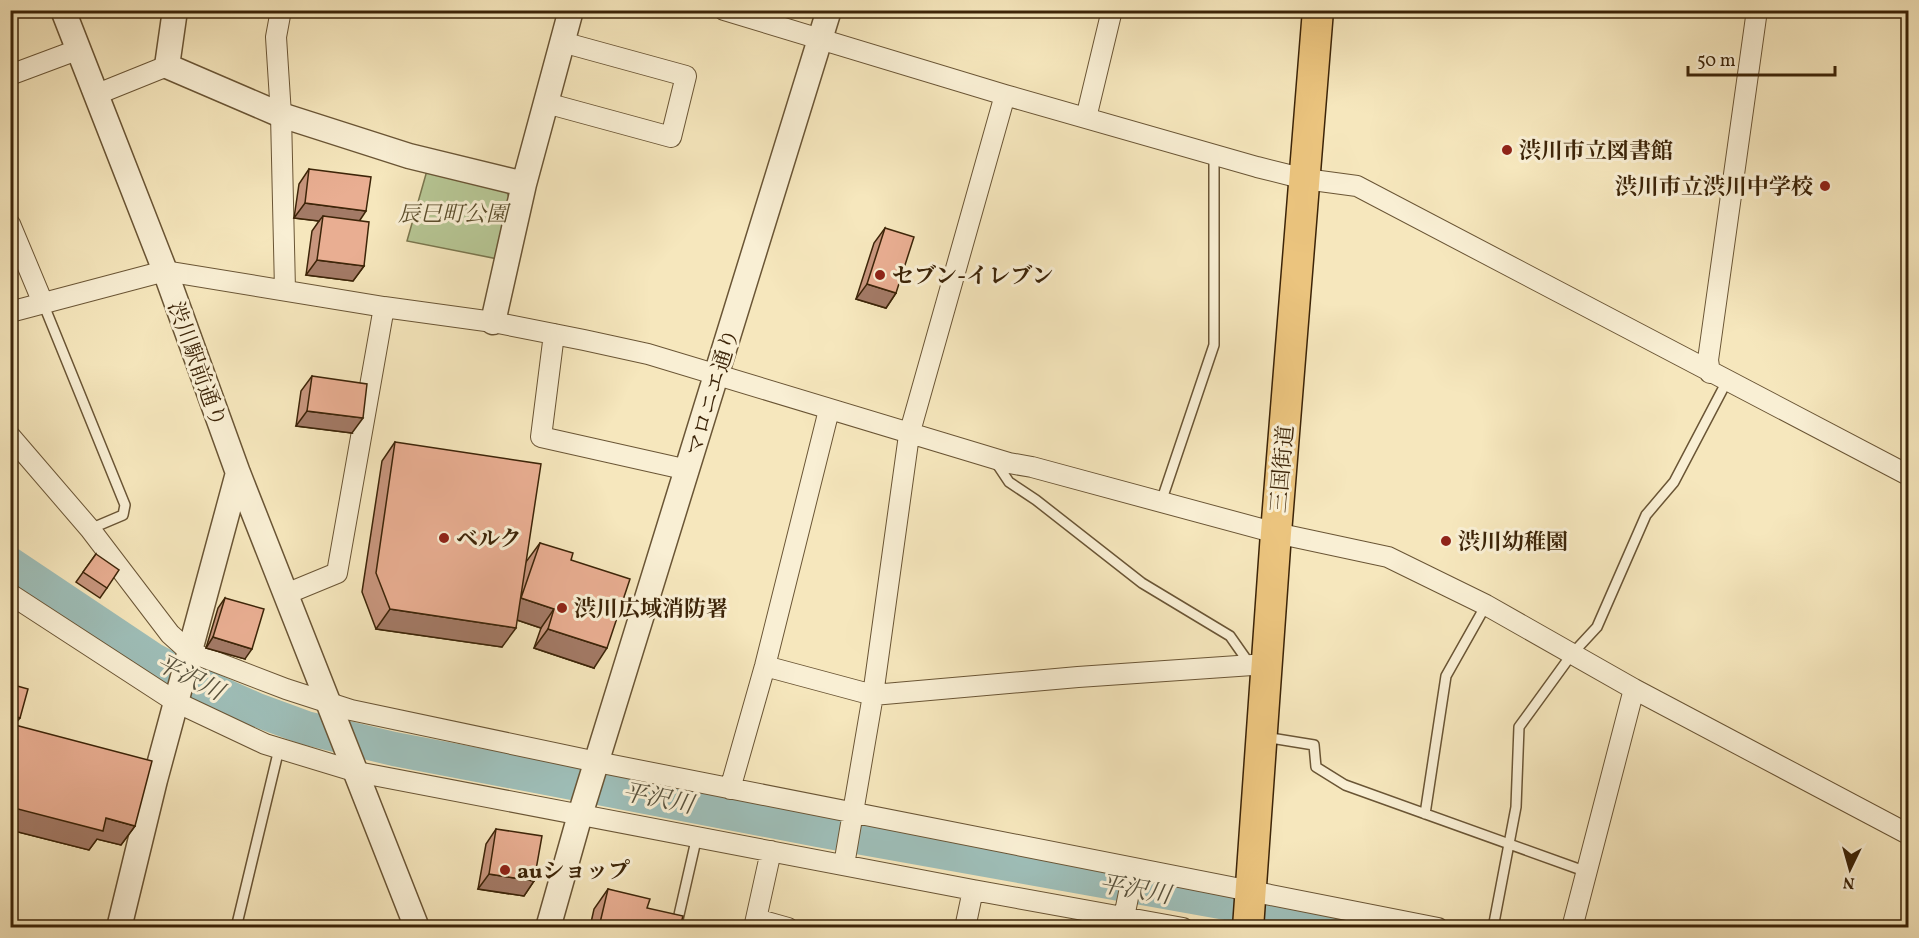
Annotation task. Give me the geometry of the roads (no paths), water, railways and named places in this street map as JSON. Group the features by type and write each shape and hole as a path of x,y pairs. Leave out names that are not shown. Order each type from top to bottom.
{"main road":[{"name":"三国街道","path":"1248,926 1262,736 1259,665 1276,533 1318,10"}],"street":[{"name":"渋川駅前通り","path":"63,10 165,271 238,473 354,767"},
{"path":"167,66 175,10"},
{"path":"281,10 276,37 281,115 285,290"},
{"path":"493,322 524,184 571,10"},
{"path":"724,10 1005,95 1214,154 1305,179 1357,186 1908,475"},
{"name":"マロニエ通り","path":"582,811 830,10"},
{"path":"1086,118 1112,10"},
{"path":"1718,377 1708,360 1756,10"},
{"path":"546,103 671,137 686,76 562,42"},
{"path":"10,75 77,50"},
{"path":"95,95 167,66 281,115 409,156 524,184"},
{"path":"846,858 873,695 909,435 1005,95"},
{"path":"10,224 43,303"},
{"path":"10,312 165,271 384,307 493,322 648,354 994,459 1032,467 1276,533 1388,557 1486,605 1634,690 1908,834"},
{"path":"286,594 337,573 384,307"},
{"path":"554,334 541,437 688,470"},
{"path":"730,789 765,666 829,410"},
{"path":"10,436 90,529 170,634 189,654 286,689 332,710 351,710 595,768 730,789 853,817 1134,869 1251,894 1438,927"},
{"path":"118,927 150,779 177,699 238,473"},
{"path":"10,594 177,699 236,731 279,749 354,767 582,811 771,851 846,858 974,890 1183,927"},
{"path":"765,666 873,695 1078,677 1259,665"},
{"path":"1572,927 1634,690"},
{"path":"354,767 417,927"},
{"path":"548,927 582,811"},
{"path":"771,851 755,923 788,927"},
{"path":"1124,916 1134,869"},
{"path":"965,927 974,890"}],"lane":[{"path":"1161,502 1214,345 1214,154"},
{"path":"43,303 126,505 123,514 90,529"},
{"path":"1493,927 1516,807 1519,727 1572,654 1597,627 1646,515 1674,482 1718,377"},
{"path":"994,459 1009,482 1036,500 1142,583 1230,636 1259,665"},
{"path":"1425,814 1446,676 1486,605"},
{"path":"1262,736 1314,745 1316,767 1346,785 1587,873"},
{"path":"236,927 279,749"},
{"path":"676,927 697,836"}],"waterway":[{"name":"平沢川","path":"10,564 152,659 203,686 257,710 306,728 394,749 818,830 1271,911 1344,928"}],"place":[{"name":"渋川市立図書館","path":"1507,150"},
{"name":"渋川市立渋川中学校","path":"1825,186"},
{"name":"セブン-イレブン","path":"880,275"},
{"name":"ベルク","path":"444,538"},
{"name":"渋川幼稚園","path":"1446,541"},
{"name":"渋川広域消防署","path":"562,608"},
{"name":"auショップ","path":"505,870"}],"park label":[{"name":"辰巳町公園","path":"453,213"}]}
